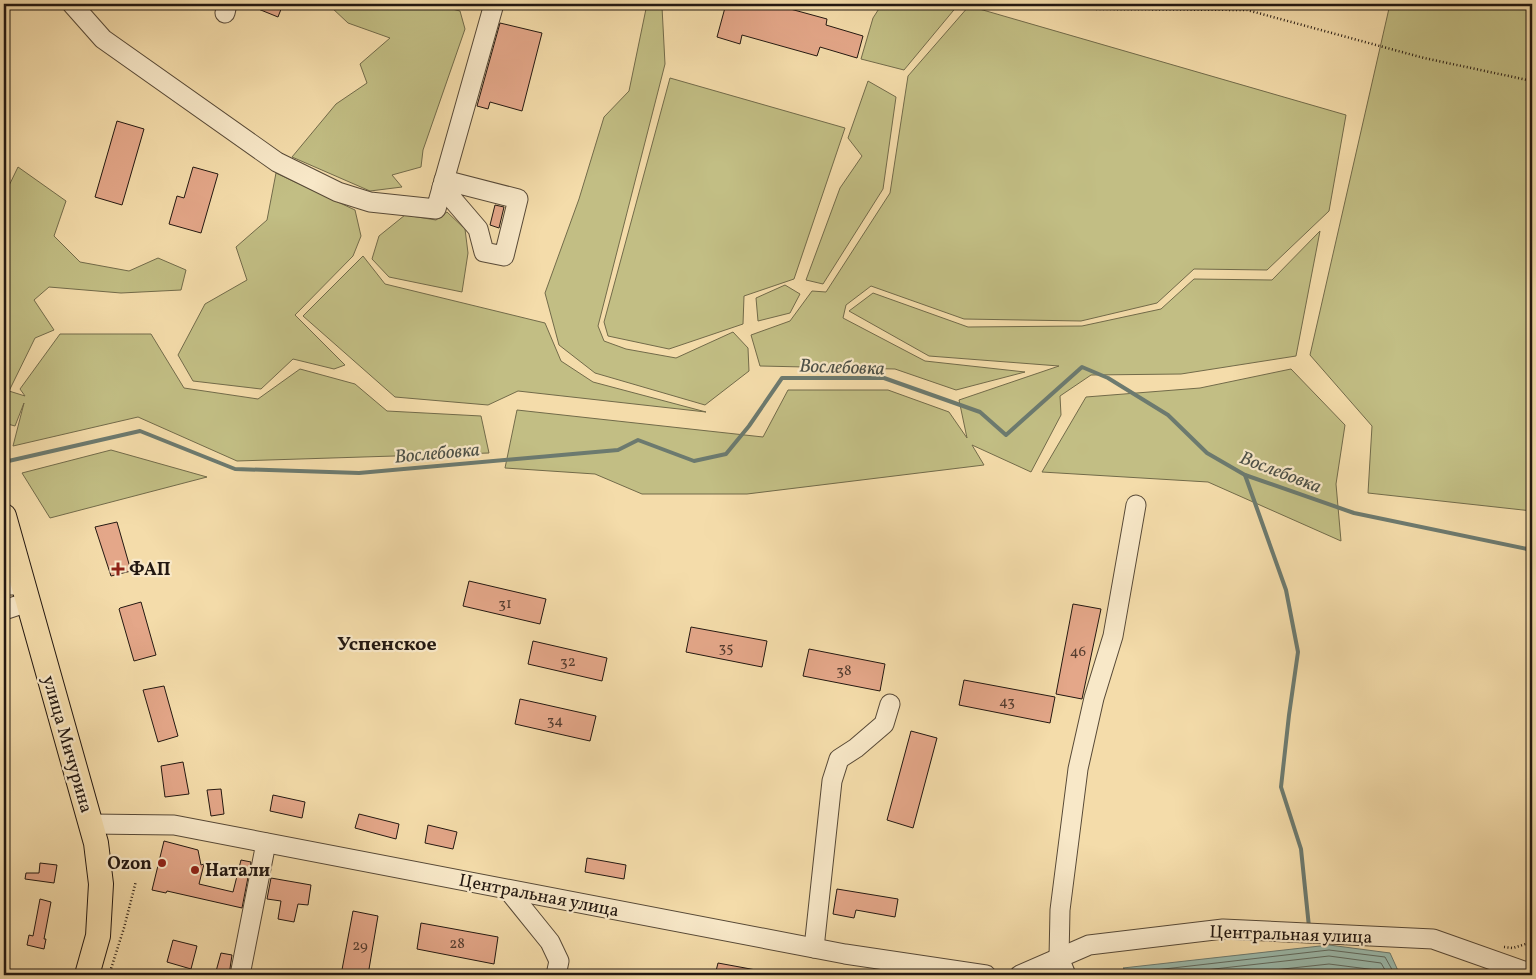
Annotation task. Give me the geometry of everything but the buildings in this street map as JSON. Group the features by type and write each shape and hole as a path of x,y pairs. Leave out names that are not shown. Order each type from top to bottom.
{"main road":[{"name":"улица Мичурина","path":"4,517 18,591 96,843 101,884 98,936 87,975"}],"street":[{"path":"72,4 103,39 277,162 338,192 370,202 436,209 494,4"},
{"path":"1062,967 1060,910 1078,769 1094,698 1113,636 1136,505"},
{"path":"4,610 18,591"},
{"path":"814,948 832,781 839,760 884,724 890,704"},
{"name":"Центральная улица","path":"91,824 174,825 845,954 986,975"},
{"path":"240,975 266,843"},
{"path":"508,890 550,942 559,962 556,975"},
{"name":"Центральная улица","path":"1020,975 1062,967 1089,945 1222,929 1433,939 1532,974"}],"path":[{"path":"1087,4 1095,8 1247,10 1424,58 1532,81"},
{"path":"109,975 136,881"}],"shaded area":[{"path":"332,4 433,4 460,11 465,29 423,150 421,167 392,175 402,187 370,191 292,157 336,104 367,83 360,64 390,38 348,23 331,7"},
{"path":"647,4 656,4 662,7 665,64 598,326 604,341 626,349 676,358 733,332 748,348 749,371 705,405 595,373 559,345 545,293 579,199 604,117 629,91"},
{"path":"882,4 958,5 904,70 861,59 873,18"},
{"path":"1390,4 1532,4 1532,511 1368,493 1372,426 1310,355"},
{"path":"969,6 1346,115 1329,211 1267,270 1194,269 1157,303 1081,321 964,319 871,286 846,305 843,318 925,361 1025,372 956,390 895,369 760,366 751,335 790,321 812,291 826,292 890,193 908,76"},
{"path":"670,78 845,128 794,279 744,296 743,324 669,349 608,336 604,322"},
{"path":"868,81 896,97 883,189 823,284 806,280 840,188 862,156 848,138"},
{"path":"18,167 66,201 54,236 80,262 129,271 158,258 186,270 181,290 121,293 49,287 34,300 54,330 35,338 9,391 25,396 20,389 60,334 151,334 184,388 258,399 300,369 355,384 387,411 481,416 489,453 237,461 138,417 13,446 24,403 15,426 4,423 4,196"},
{"path":"276,173 355,210 361,236 353,256 295,315 345,365 334,369 293,359 261,389 193,381 178,355 205,304 247,280 236,247 267,220"},
{"path":"447,212 465,229 468,253 462,292 389,277 372,259 379,236 405,215 436,220"},
{"path":"1320,231 1296,356 1181,374 1091,375 1060,396 1061,415 1031,472 972,445 984,465 747,494 642,494 595,474 505,468 517,410 763,437 788,390 888,390 949,412 967,438 959,400 1059,366 929,356 849,311 873,293 968,327 1082,326 1161,309 1194,279 1272,280"},
{"path":"363,256 385,284 545,323 561,361 593,382 706,412 518,391 488,405 395,397 303,316"},
{"path":"785,285 800,294 790,313 758,321 756,298"},
{"path":"1291,369 1345,425 1336,484 1341,541 1208,482 1042,472 1086,397 1200,388"},
{"path":"111,450 207,477 50,518 22,473"}],"water":[{"path":"1329,945 1390,953 1400,975 1134,975 1123,968"}],"waterway":[{"name":"Вослебовка","path":"4,462 140,431 235,469 359,473 618,450 638,440 694,461 726,454 749,426 782,378 884,378 980,412 1006,435 1082,367 1108,378 1168,415 1207,453 1245,475 1354,513 1532,550"},
{"path":"1245,475 1286,590 1298,652 1281,787 1301,849 1309,927"}],"place":[{"name":"ФАП","path":"118,569"},
{"name":"Ozon","path":"162,863"},
{"name":"Натали","path":"195,870"}],"district":[{"name":"Успенское","path":"387,643"}]}
